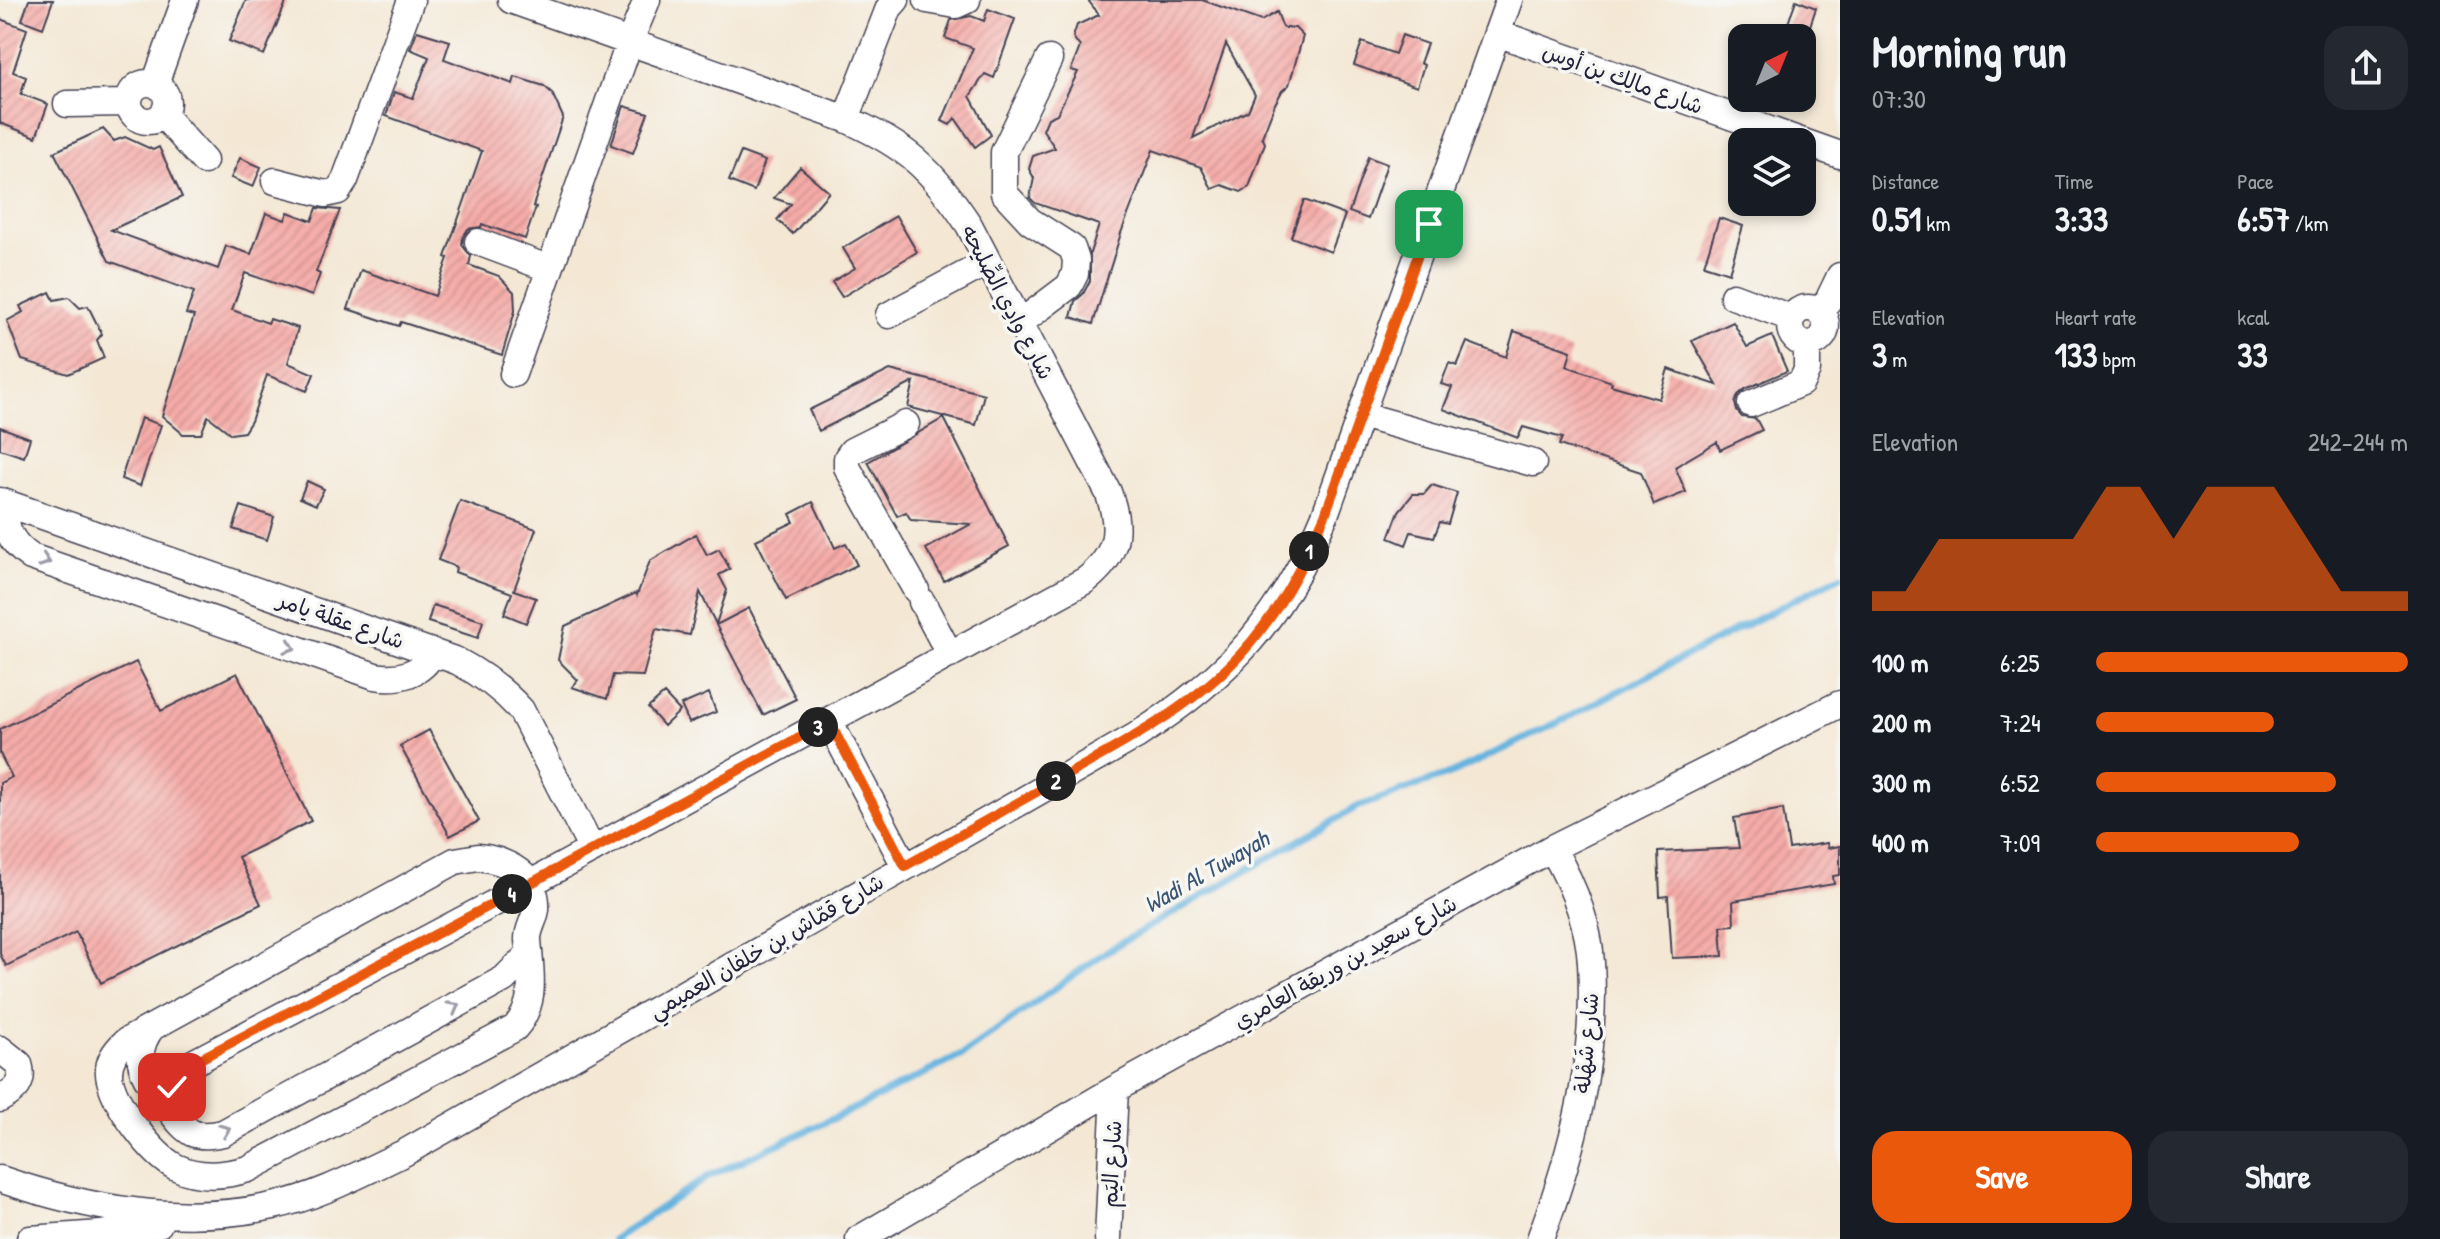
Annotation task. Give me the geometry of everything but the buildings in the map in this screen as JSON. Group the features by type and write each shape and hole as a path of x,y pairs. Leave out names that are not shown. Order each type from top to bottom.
{"street":[{"path":"155,84 185,0"},
{"path":"275,181 325,194 338,191 345,180 411,0"},
{"name":"شارع وادِي الصِّليحه","path":"167,1106 176,1078 187,1066 531,884 1086,580 1099,570 1115,542 1117,524 1108,492 962,215 928,171 894,143 846,119 511,0"},
{"path":"513,374 647,0"},
{"path":"846,119 889,8 896,0"},
{"path":"927,0 956,5 967,0"},
{"name":"شارع قمّاش بن خلفان العميمي","path":"0,1179 96,1207 136,1212 229,1213 275,1206 319,1192 404,1153 1136,736 1199,693 1240,655 1282,601 1309,553 1509,0"},
{"name":"شارع مالِك بن أوس","path":"1497,33 1840,155"},
{"path":"1020,323 1069,286 1075,274 1076,260 1072,248 1030,221 1004,193 1004,152 1049,59"},
{"path":"155,84 162,88 168,102 163,115 149,121 142,120 129,103 130,96 140,85 155,84"},
{"path":"67,104 129,103"},
{"path":"163,115 204,161"},
{"path":"478,242 550,269"},
{"path":"889,315 988,262"},
{"path":"1819,312 1840,276"},
{"path":"1733,296 1791,318"},
{"path":"1807,308 1819,312 1826,325 1825,333 1814,344 1800,343 1790,332 1791,318 1807,308"},
{"path":"1751,404 1801,383 1807,370 1807,345"},
{"path":"1361,415 1533,463"},
{"path":"906,424 852,451 847,458 847,467 950,655"},
{"path":"4,502 8,530 21,550 31,557 375,676 402,677 424,665 433,652"},
{"name":"شارع عقلة يامر","path":"4,502 433,652 476,671 508,695 521,710 592,850"},
{"name":"شارع سعيد بن وريقة العامري","path":"859,1239 1115,1089 1552,848 1840,704"},
{"path":"829,721 905,866"},
{"name":"شارع شَهْلة","path":"1540,1239 1573,1139 1586,1080 1590,1020 1591,962 1585,925 1569,879 1552,848"},
{"path":"478,857 502,861 523,874 531,884 536,907 529,942 532,996 515,1028 248,1169 204,1175 164,1160 144,1141 114,1090 109,1072 113,1056 125,1042 455,861 478,857"},
{"path":"487,907 510,915 529,942"},
{"path":"152,1027 141,1051 142,1068 167,1106 180,1123 193,1133 208,1136 223,1133 504,979 529,942"},
{"path":"0,1049 19,1064 21,1078 16,1089 0,1099"},
{"name":"شارع اليَم","path":"1108,1239 1115,1089"},
{"path":"30,1239 101,1234 198,1214"}],"waterway":[{"name":"Wadi Al Tuwayah","path":"614,1239 709,1176 962,1055 1107,951 1357,807 1453,773 1559,722 1840,576"}],"route":[{"path":"172,1087 187,1066 829,721 905,866 1136,736 1176,710 1210,684 1240,655 1289,589 1309,553 1429,224"}]}
